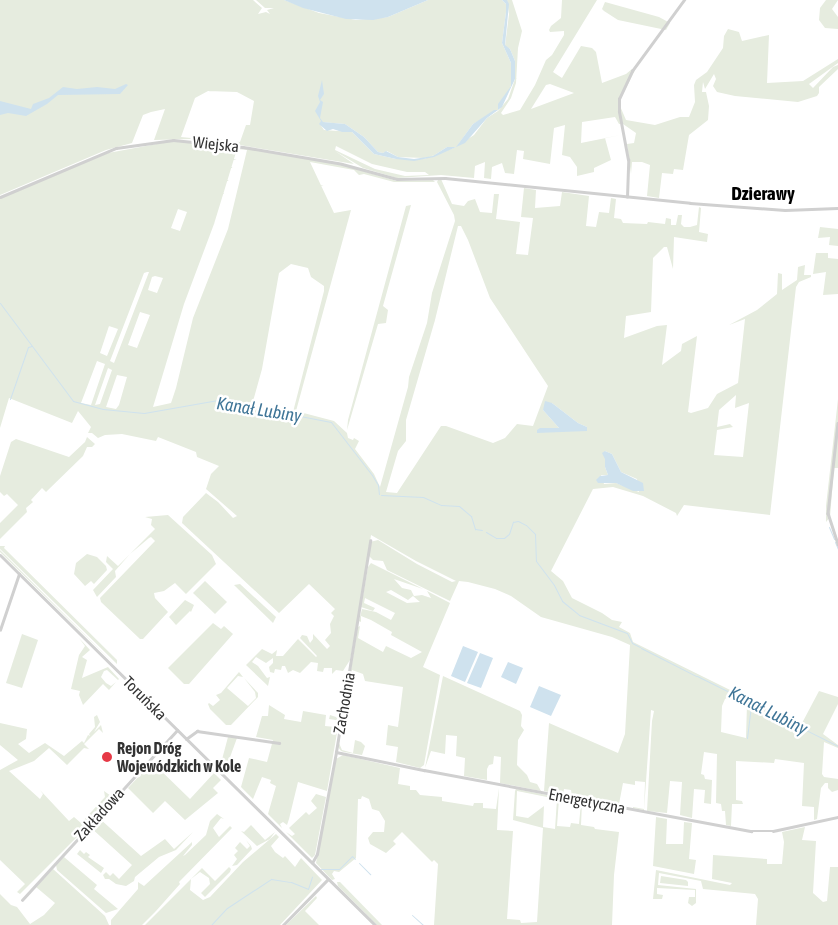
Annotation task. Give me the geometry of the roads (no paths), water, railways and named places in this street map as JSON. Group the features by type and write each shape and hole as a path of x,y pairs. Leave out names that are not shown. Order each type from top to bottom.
{"street":[{"path":"626,197 628,160 619,112 619,99 632,71 684,0"},
{"name":"Wiejska","path":"0,197 116,148 173,140 243,146 342,164 397,179 438,178 626,197 785,210 838,208"},
{"path":"838,422 828,510 838,544"},
{"name":"Zachodnia","path":"312,863 316,856 336,752 370,542"},
{"name":"Toruńska","path":"0,555 374,925"},
{"path":"0,630 19,574"},
{"name":"Zakładowa","path":"22,900 177,730"},
{"path":"186,739 197,731 280,743"},
{"name":"Energetyczna","path":"336,752 751,831 773,831 838,817"},
{"path":"283,925 328,879"}],"water":[{"path":"284,0 428,0 388,17 373,20 346,19 303,8"},
{"path":"502,0 507,0 509,4 505,45 510,49 515,61 515,79 502,107 498,110 498,104 511,86 511,63 502,43 506,4"},
{"path":"322,80 324,94 320,100 323,102 320,118 323,122 345,124 364,137 378,152 383,153 386,151 398,157 414,159 433,156 447,147 456,147 473,124 494,110 498,110 487,118 465,143 434,157 414,161 374,154 352,132 342,132 333,129 327,131 319,124 321,121 315,111 320,102 318,96"},
{"path":"126,84 128,85 120,94 58,95 26,116 8,113 0,115 0,101 31,109 33,104 49,98 63,87 115,89"},
{"path":"545,401 552,403 578,423 587,427 587,431 537,433 537,430 540,428 559,428 543,410"},
{"path":"605,451 612,454 621,472 643,483 644,491 633,491 616,483 598,483 596,480 600,476 608,475 602,453"},
{"path":"463,646 478,652 465,682 451,676"},
{"path":"480,653 493,658 481,688 467,683"},
{"path":"508,662 523,668 516,684 501,677"},
{"path":"539,686 561,695 551,716 530,707"}],"waterway":[{"name":"Kanał Lubiny","path":"0,303 73,401 103,409 144,413 218,400 331,422 372,475 378,485 379,494"},
{"path":"10,399 28,347 32,346"},
{"name":"Kanał Lubiny","path":"381,495 423,497 441,505 459,506 471,516 475,529 482,530"},
{"name":"Kanał Lubiny","path":"486,532 496,538 504,538 509,534 513,522 518,521 526,525 535,534 536,561 554,585 562,601 579,615 627,633 632,643 640,647"},
{"path":"829,527 834,539"},
{"path":"835,542 838,549"},
{"name":"Kanał Lubiny","path":"641,648 696,676"},
{"name":"Kanał Lubiny","path":"697,676 838,746"},
{"path":"747,738 751,705"},
{"path":"321,869 339,869 352,856 355,859"},
{"path":"359,863 370,874"},
{"path":"211,925 227,908 271,879 291,882 308,889 312,877"},
{"path":"412,915 423,925"}],"place":[{"name":"Rejon Dróg Wojewódzkich w Kole","path":"107,757"}],"district":[{"name":"Dzierawy","path":"763,194"}]}
